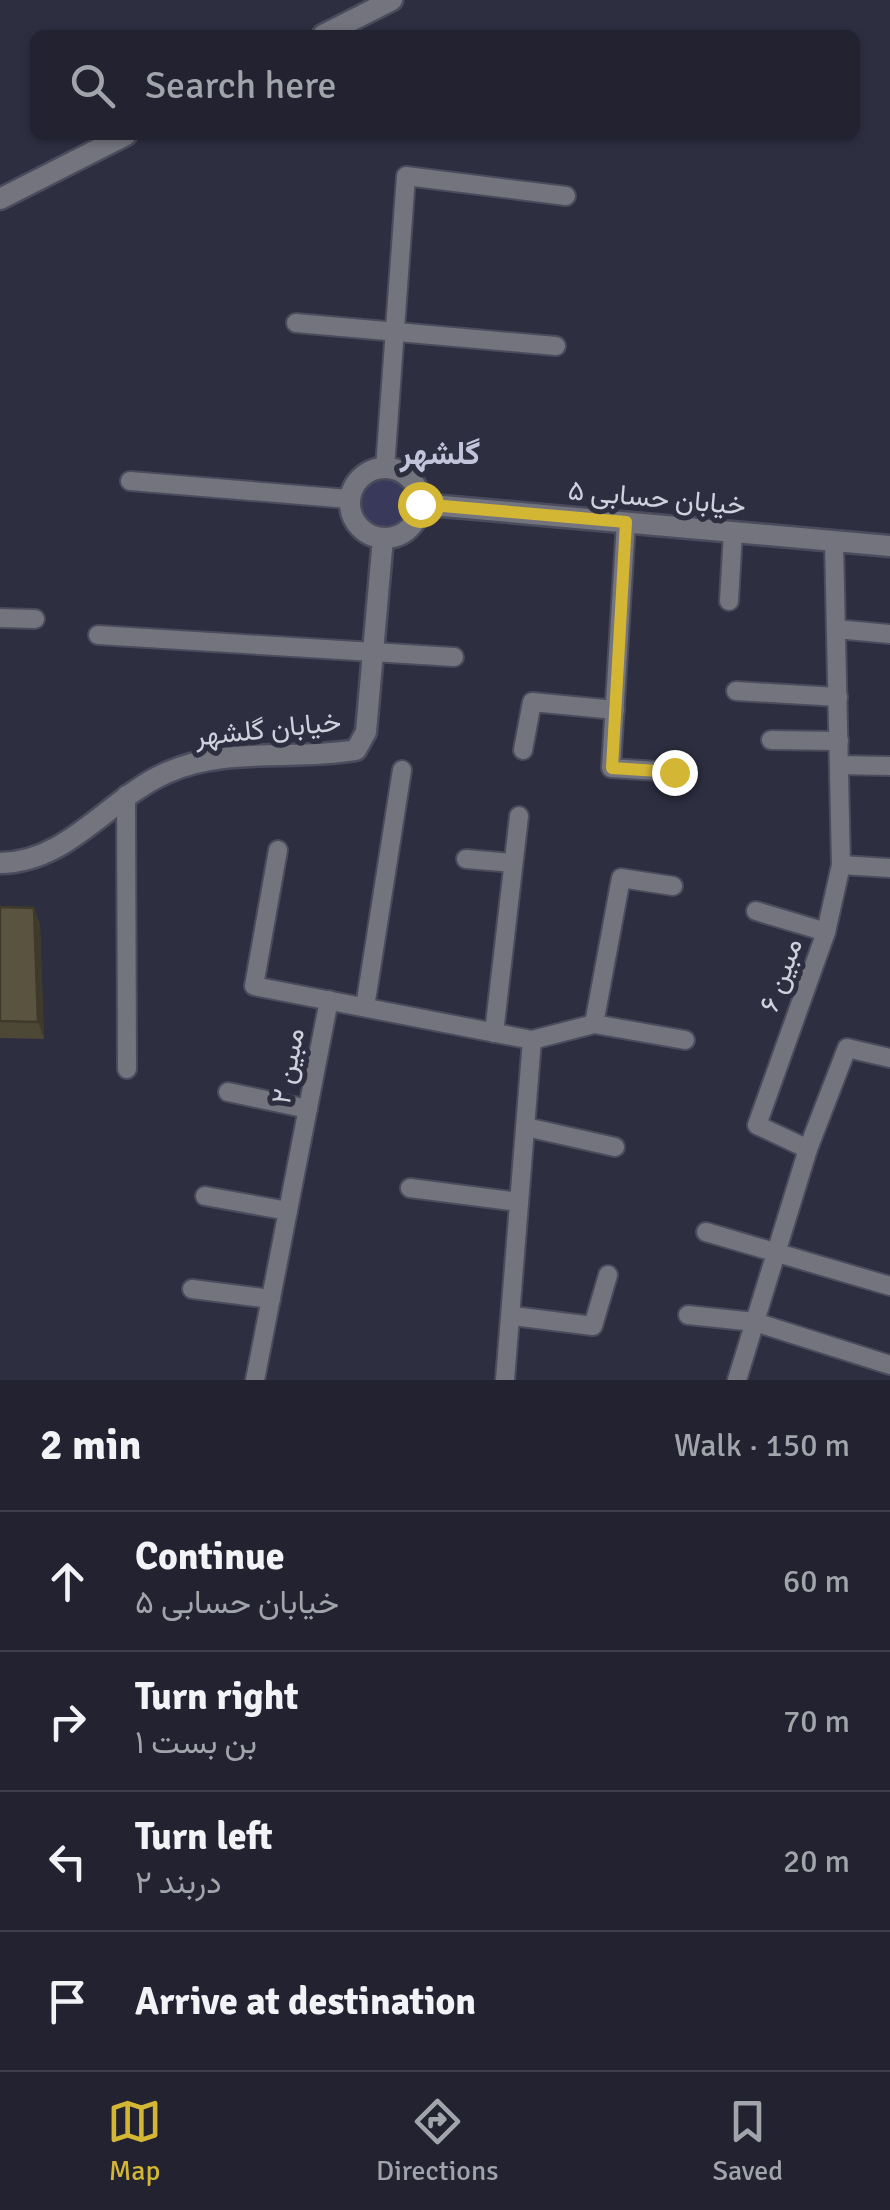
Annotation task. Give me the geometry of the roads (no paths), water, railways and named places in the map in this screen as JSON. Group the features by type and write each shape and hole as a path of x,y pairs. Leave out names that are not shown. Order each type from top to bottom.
{"street":[{"path":"333,30 392,0"},
{"path":"0,199 116,140"},
{"path":"385,468 406,176 566,196"},
{"path":"296,323 556,346"},
{"path":"385,468 406,475 420,504 418,515 404,532 383,538 372,536 354,521 350,498 366,473 385,468"},
{"path":"130,481 350,498"},
{"name":"خیابان حسابی ۵","path":"420,504 890,546"},
{"path":"626,522 612,768 674,772"},
{"path":"728,600 733,532"},
{"name":"خیابان گلشهر","path":"0,863 48,854 126,795 166,772 215,759 356,750 366,732 383,538"},
{"name":"مبین ۶","path":"808,1150 756,1125 826,932 841,865 834,541"},
{"path":"0,618 35,619"},
{"path":"836,629 890,634"},
{"path":"98,634 454,657"},
{"path":"736,691 838,697"},
{"path":"523,750 532,702 615,710"},
{"path":"772,740 839,740"},
{"path":"839,765 890,766"},
{"path":"365,1007 402,770"},
{"path":"126,795 127,1069"},
{"path":"494,1032 519,816"},
{"path":"278,850 254,986 329,1000"},
{"path":"466,859 513,864"},
{"path":"841,865 890,868"},
{"path":"594,1024 621,878 673,886"},
{"path":"756,911 826,932"},
{"name":"مبین ۲","path":"255,1380 329,1000 532,1040 594,1024 685,1040"},
{"path":"505,1380 532,1040"},
{"path":"736,1380 808,1150 847,1048 890,1058"},
{"path":"228,1092 308,1109"},
{"path":"526,1127 615,1147"},
{"path":"410,1188 519,1202"},
{"path":"205,1196 288,1211"},
{"path":"706,1232 775,1249 890,1286"},
{"path":"513,1316 593,1326 608,1274"},
{"path":"192,1289 271,1299"},
{"path":"688,1315 756,1322 890,1364"}],"district":[{"name":"گلشهر","path":"440,453"}]}
